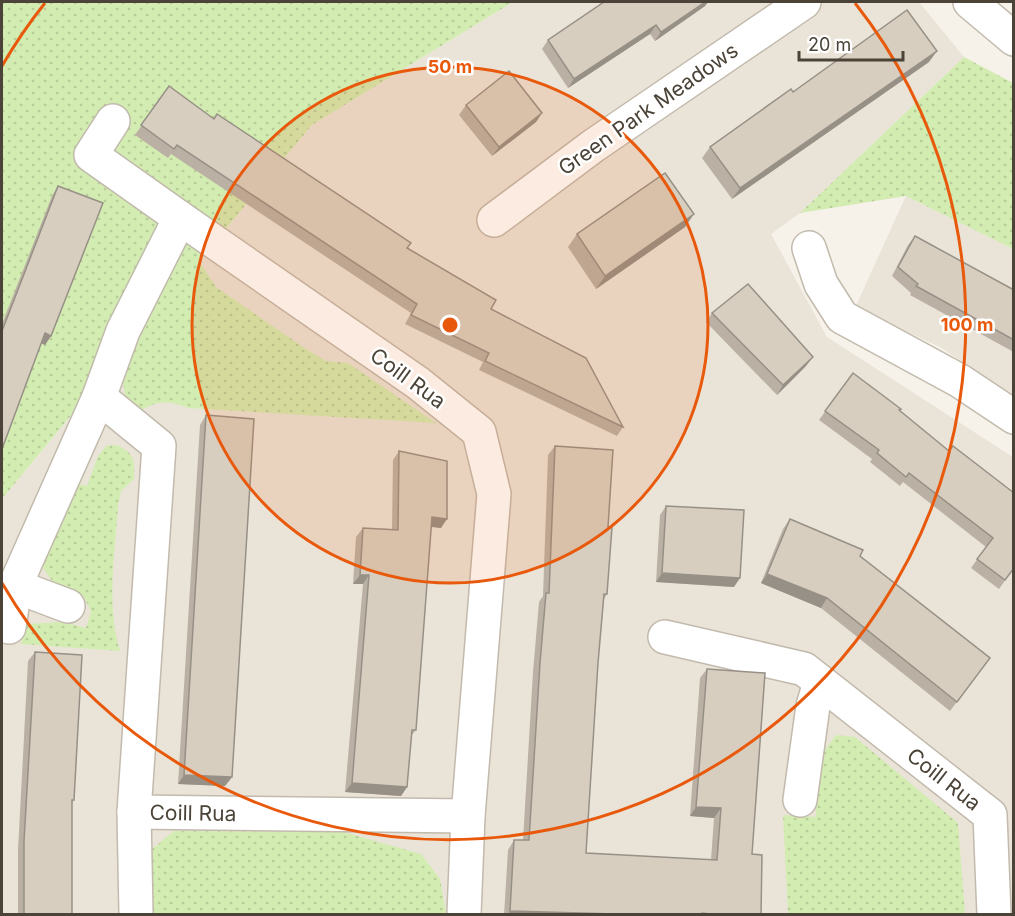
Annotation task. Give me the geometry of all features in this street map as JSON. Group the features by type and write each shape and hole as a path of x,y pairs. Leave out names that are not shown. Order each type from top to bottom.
{"street":[{"name":"Green Park Meadows","path":"494,220 593,146 804,2"},
{"path":"970,2 1011,33"},
{"name":"Coill Rua","path":"113,121 91,155 418,383 479,432 494,494 468,816 464,915"},
{"path":"9,627 15,586 99,397 123,331 180,218"},
{"path":"809,248 821,284 842,317 960,381 1014,417"},
{"name":"Coill Rua","path":"99,397 159,446 134,812 136,915"},
{"path":"15,586 68,606"},
{"name":"Coill Rua","path":"665,638 804,669 990,815 994,915"},
{"path":"800,800 813,706 820,682"},
{"name":"Coill Rua","path":"134,812 468,816"}],"shaded area":[{"path":"513,2 919,2 964,57 800,213 771,234 827,337 1013,457 1013,914 2,914 2,499 312,125"},
{"path":"906,196 1013,249 1013,395 940,347 855,308"}],"green space":[{"path":"2,2 513,2 312,125 199,261 216,287 306,349 326,361 348,363 436,423 188,408 163,402 151,405 139,412 126,399 123,384 139,333 2,499"},
{"path":"964,57 1013,83 1013,249 906,196 800,213"},
{"path":"116,445 130,454 134,472 134,479 121,491 115,542 112,597 120,651 21,644 27,624 63,622 86,628 91,611 84,597 58,587 42,565 75,483 87,486 98,456 106,446"},
{"path":"836,735 855,737 958,823 965,914 788,914 783,815 816,817 814,764"},
{"path":"174,831 343,832 421,854 440,879 446,914 154,914 152,849"}],"building":[{"path":"604,2 705,2 661,32 656,25 574,79 548,40"},
{"path":"907,10 937,51 740,188 710,147 791,89 793,92"},
{"path":"509,71 542,113 499,147 466,105"},
{"path":"169,86 214,119 217,114 411,243 407,248 496,300 491,309 586,358 623,427 485,361 489,353 411,315 417,304 177,145 174,149 141,125"},
{"path":"665,173 694,214 605,276 577,234"},
{"path":"58,186 103,203 51,336 45,333 2,449 2,331"},
{"path":"915,236 1014,290 1014,340 916,286 918,284 898,267"},
{"path":"748,284 813,357 783,385 712,313"},
{"path":"853,373 901,409 899,410 949,451 953,446 1014,493 1014,568 1005,580 977,559 993,538 909,473 906,477 877,453 879,450 825,411"},
{"path":"206,415 254,419 232,777 184,775"},
{"path":"555,446 613,450 608,527 612,527 607,594 604,594 598,663 586,853 717,860 721,808 696,807 707,669 765,673 752,854 762,855 761,915 510,911 514,840 529,840 540,663 546,593 549,593"},
{"path":"399,451 447,461 447,519 432,517 416,730 412,730 407,787 352,783 369,575 360,575 363,528 398,530"},
{"path":"666,506 744,510 740,578 662,573"},
{"path":"790,519 863,550 860,556 990,658 957,702 827,598 767,574"},
{"path":"35,652 82,655 74,800 72,800 72,915 24,915 24,841"}]}
